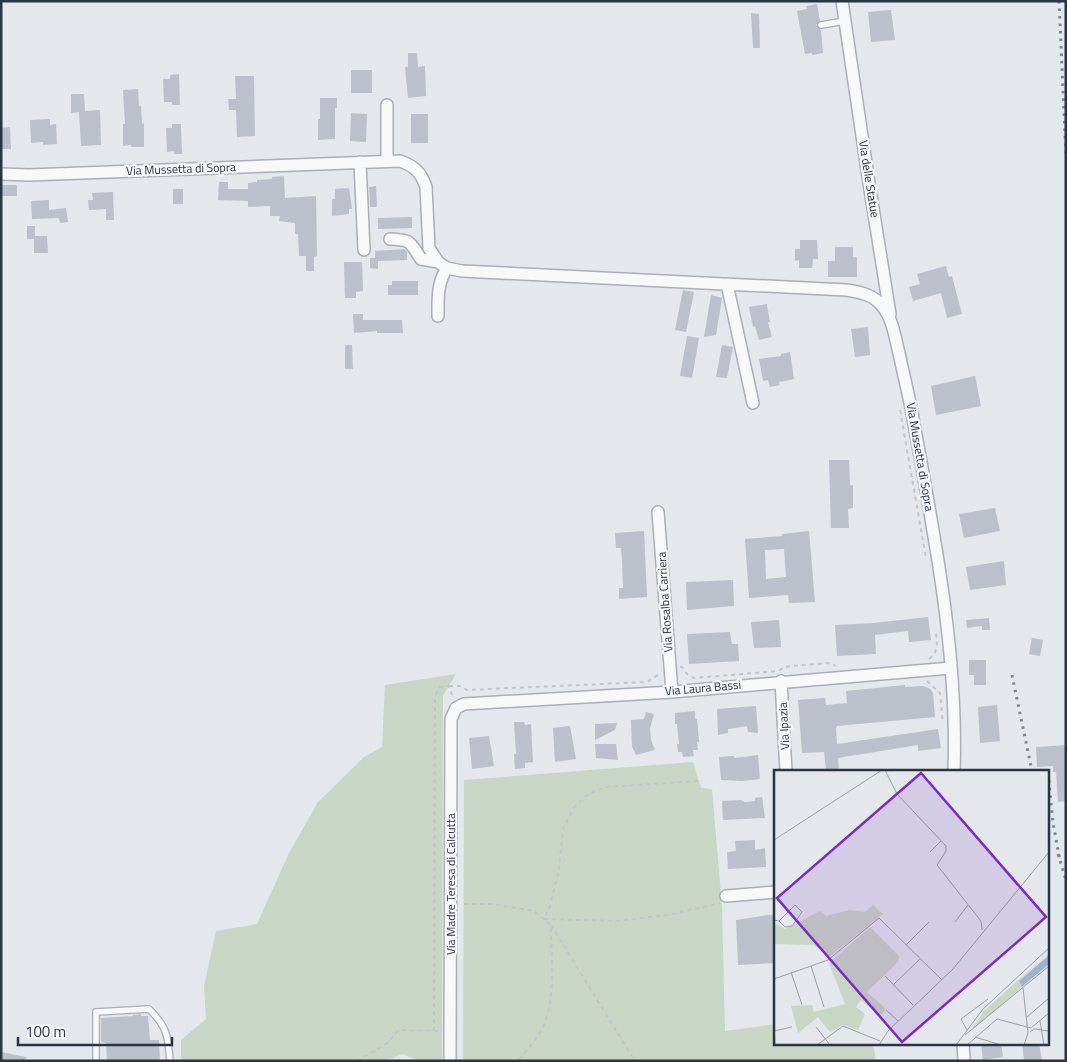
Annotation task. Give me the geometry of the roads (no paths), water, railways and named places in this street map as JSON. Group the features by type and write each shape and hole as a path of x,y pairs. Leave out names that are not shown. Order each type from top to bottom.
{"street":[{"name":"Via delle Statue","path":"842,1 850,28 869,183 892,325"},
{"path":"387,105 387,160"},
{"name":"Via Mussetta di Sopra","path":"1,174 30,175 400,161 418,170 424,179 427,199 428,248 442,265"},
{"path":"360,162 364,250"},
{"name":"Via Mussetta di Sopra","path":"390,240 406,240 410,242 421,259 462,271 846,290 862,293 878,301 892,325 912,413 943,583 951,668 955,745 954,770"},
{"path":"438,316 438,293 442,265"},
{"path":"728,284 752,403"},
{"name":"Via Rosalba Carriera","path":"658,512 672,692"},
{"name":"Via Laura Bassi","path":"456,708 464,704 672,692 781,681 951,668"},
{"name":"Via Ipazia","path":"781,681 786,770"},
{"name":"Via Madre Teresa di Calcutta","path":"450,1061 451,720 456,708"},
{"path":"724,899 774,892"},
{"path":"963,1044 964,1061"}],"lane":[{"path":"821,25 850,28"},
{"path":"96,1061 96,1012 149,1009 162,1022 169,1040 170,1061"}],"railway":[{"path":"1059,1 1066,157"},
{"path":"1012,675 1032,770"},
{"path":"1050,793 1060,861"},
{"path":"1058,854 1066,880"}]}
